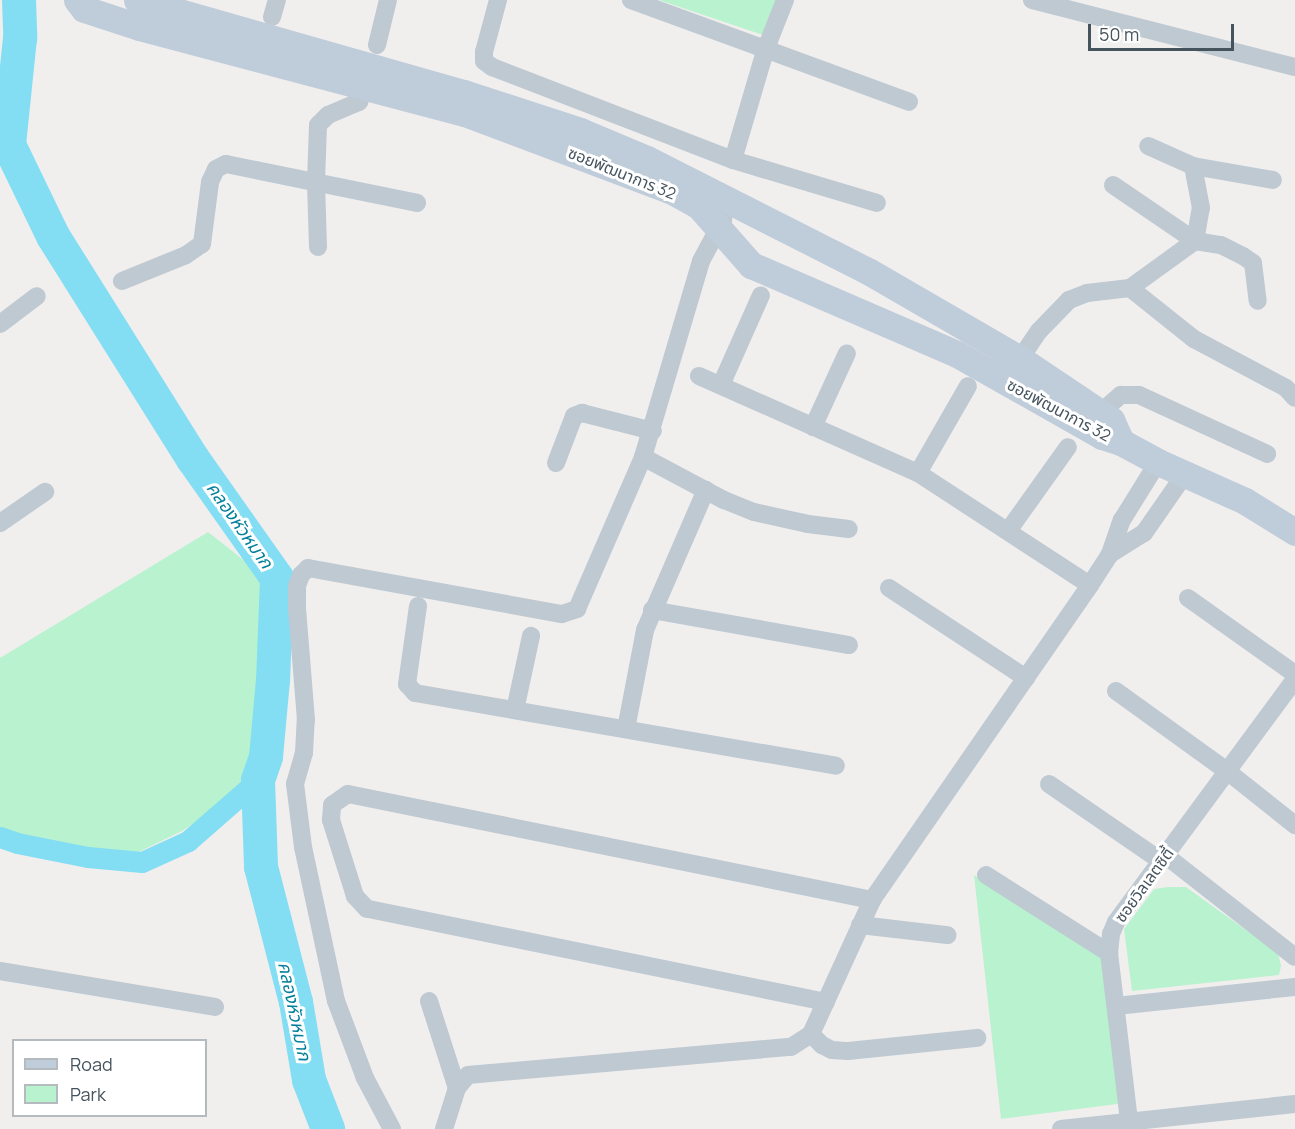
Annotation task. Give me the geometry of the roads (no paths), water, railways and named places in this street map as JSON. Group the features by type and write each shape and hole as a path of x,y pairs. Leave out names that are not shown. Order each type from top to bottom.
{"street":[{"name":"ซอยพัฒนาการ 32","path":"77,0 84,9 139,27 465,113 672,191 699,206 719,228 729,244 751,266 957,354 1102,436 1121,442 1158,462 1245,501 1295,532"},
{"name":"ซอยพัฒนาการ 32","path":"137,0 464,93 580,131 647,159 868,271 1020,360 1111,420 1121,442"},
{"path":"377,45 388,0"},
{"path":"631,0 909,102"},
{"path":"733,160 765,51 785,0"},
{"path":"1032,0 1295,67"},
{"path":"493,1 484,52 484,61 492,67 733,160 877,203"},
{"path":"318,247 316,182 318,125 328,115 359,102 365,86"},
{"path":"1148,146 1192,166 1273,180"},
{"path":"122,280 186,255 202,243 210,182 216,169 226,164 417,203"},
{"path":"1020,360 1039,332 1069,300 1087,293 1130,288 1195,241 1201,208 1192,166"},
{"path":"1113,185 1195,241 1221,245 1253,264 1258,301"},
{"path":"392,1129 365,1078 336,1001 303,847 295,784 304,753 306,720 297,609 297,586 301,575 308,568 562,614 571,613 577,609 653,431 701,261 732,201"},
{"path":"1130,288 1194,339 1286,387 1295,398"},
{"path":"722,385 761,295"},
{"path":"0,324 37,296"},
{"path":"813,427 847,353"},
{"path":"699,376 918,473 1090,585"},
{"path":"918,473 968,386"},
{"path":"1100,413 1121,395 1139,395 1266,454"},
{"path":"556,463 574,416 582,413 653,431"},
{"path":"1008,531 1068,447"},
{"path":"643,457 754,512 808,524 849,529"},
{"path":"444,1129 457,1088 468,1075 791,1047 812,1034 872,900 1090,585 1110,554 1119,525 1158,462"},
{"path":"1110,554 1144,533 1185,474"},
{"path":"626,729 642,639 652,610 706,490"},
{"path":"0,523 45,492"},
{"path":"889,588 1026,678"},
{"path":"1188,598 1295,674"},
{"path":"418,606 407,684 410,691 836,766"},
{"path":"652,610 849,645"},
{"path":"515,710 531,636"},
{"name":"ซอยวิลเลตซิตี้","path":"1130,1125 1109,953 1111,934 1116,922 1295,679"},
{"path":"1116,691 1227,771 1295,825"},
{"path":"1049,784 1163,858 1295,957"},
{"path":"826,1002 368,909 355,896 331,820 332,805 348,794 872,900"},
{"path":"986,874 1109,953"},
{"path":"860,925 947,935"},
{"path":"0,971 215,1007"},
{"path":"1116,1006 1295,987"},
{"path":"429,1001 457,1088"},
{"path":"812,1034 822,1045 832,1050 848,1051 977,1038"},
{"path":"1061,1129 1130,1125 1295,1104"}],"waterway":[{"name":"คลองหัวหมาก","path":"19,0 20,38 9,145 53,236 193,459 277,578 273,680 266,757 258,780 261,867 296,1002 309,1080 328,1129"},
{"path":"0,837 17,843 88,857 142,862 188,841 258,780"}]}
